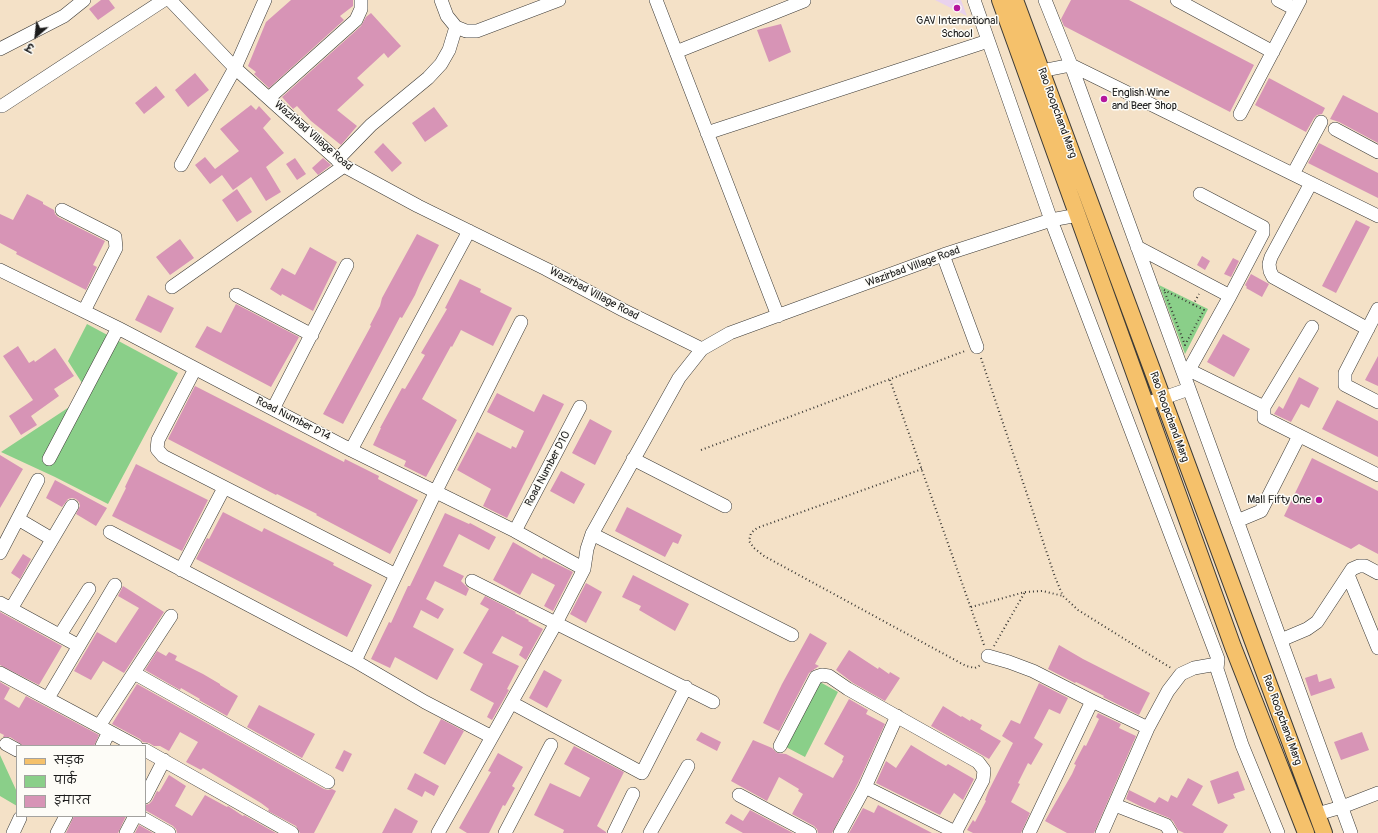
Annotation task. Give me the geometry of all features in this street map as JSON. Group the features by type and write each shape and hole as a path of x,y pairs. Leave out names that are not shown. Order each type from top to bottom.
{"main road":[{"name":"Rao Roopchand Marg","path":"1000,0 1233,647 1306,833"},
{"name":"Rao Roopchand Marg","path":"1015,0 1324,832"}],"street":[{"path":"0,49 64,16 84,0"},
{"path":"0,106 9,102 164,0"},
{"name":"Wazirbad Village Road","path":"170,0 235,68 341,163 388,191 546,269 622,310 702,349 730,333 943,255 1051,220 1078,215"},
{"path":"181,165 235,68 265,0"},
{"path":"269,98 356,20 361,9 361,0"},
{"path":"441,0 447,16 456,28 466,31 477,31 559,0"},
{"path":"656,0 778,316"},
{"path":"974,0 1051,220 1218,662 1217,669 1242,744 1278,833"},
{"path":"1045,0 1071,65 1137,247 1188,379 1237,521 1285,638 1351,833"},
{"path":"1177,0 1273,52"},
{"path":"1240,114 1297,4 1278,0"},
{"path":"676,52 804,1"},
{"path":"172,287 341,163 371,125 428,78 441,64 449,50 456,28"},
{"path":"707,133 988,42"},
{"path":"1042,71 1071,65 1378,216"},
{"path":"1293,174 1321,122"},
{"path":"1335,130 1378,152"},
{"path":"1311,183 1272,257 1269,264 1270,271 1273,277 1368,329"},
{"path":"1146,404 1162,398 1188,379 1263,233 1263,227 1200,194"},
{"path":"62,210 115,237 116,248 84,312"},
{"path":"351,450 469,231"},
{"path":"1137,247 1230,296"},
{"path":"943,255 977,347"},
{"path":"273,409 347,265"},
{"name":"Road Number D14","path":"0,270 118,328 351,450 515,531 584,569"},
{"path":"236,296 312,335"},
{"path":"1378,309 1345,373 1345,385 1378,402"},
{"path":"355,661 436,491 521,322"},
{"path":"1264,412 1312,327"},
{"path":"49,459 118,328"},
{"path":"438,833 556,623 584,569 587,549 592,534 633,458 680,378 702,349"},
{"path":"195,369 158,440 157,449 167,458 396,575"},
{"path":"1188,379 1264,412 1299,436 1378,475"},
{"name":"Road Number D10","path":"515,531 580,407"},
{"path":"1237,521 1261,511 1299,436"},
{"path":"633,458 725,506"},
{"path":"0,553 38,480"},
{"path":"181,570 224,488"},
{"path":"72,506 52,539 5,606 79,646"},
{"path":"18,519 52,539"},
{"path":"110,532 355,661 425,702 492,737"},
{"path":"592,534 792,635"},
{"path":"1285,638 1307,630 1317,622 1352,569 1359,566 1366,566 1378,573"},
{"path":"1348,575 1378,648"},
{"path":"472,581 686,687 713,702"},
{"path":"48,698 115,585"},
{"path":"60,636 89,589"},
{"path":"102,745 104,729 134,673 171,616"},
{"path":"1102,833 1148,728 1168,691 1181,674 1194,668 1218,662 1233,647"},
{"path":"988,656 1033,671 1092,702 1148,728"},
{"path":"0,673 134,745"},
{"path":"134,673 328,782"},
{"path":"780,746 816,677 822,675 829,676 848,689 978,762 984,770 983,780 956,833 865,787"},
{"path":"512,703 642,773 686,687"},
{"path":"1029,833 1092,702"},
{"path":"840,833 865,787 897,716"},
{"path":"505,833 551,745"},
{"path":"146,751 292,833"},
{"path":"146,795 164,760"},
{"path":"650,833 688,766"},
{"path":"1317,814 1342,807 1378,793"},
{"path":"614,833 633,794"},
{"path":"739,795 810,833"},
{"path":"1115,805 1166,825 1171,833"},
{"path":"57,833 65,817"},
{"path":"126,833 134,817"},
{"path":"141,817 169,833"},
{"path":"12,833 20,818"}],"path":[{"path":"1164,290 1193,305 1204,310 1185,345 1164,290"},
{"path":"701,450 977,347 1055,577 1063,596 1078,610 1181,674"},
{"path":"890,380 988,656"},
{"path":"922,469 757,528 751,533 749,541 754,548 764,556 966,666 975,668 983,664 1025,592"},
{"path":"970,607 1025,592 1043,591 1063,596"}],"shaded area":[{"name":"GAV International School","path":"935,0 961,0 967,16"}],"green space":[{"path":"1159,285 1208,309 1185,354"},
{"path":"87,324 178,373 108,504 1,452 89,394 68,361"},
{"path":"820,682 838,692 805,757 786,747"},
{"path":"0,755 16,790 16,805 0,796"}],"building":[{"path":"101,0 109,0 115,8 98,20 89,9"},
{"path":"291,0 353,0 353,6 340,16 344,20 269,88 254,74 256,72 248,66 266,22"},
{"path":"1071,0 1129,0 1254,65 1230,112 1064,26 1061,19"},
{"path":"371,13 401,46 388,58 384,53 357,78 364,85 337,110 357,126 341,145 311,121 297,106 293,109 282,97 361,26 366,17"},
{"path":"781,24 791,52 769,62 757,30"},
{"path":"195,73 209,90 188,107 175,90"},
{"path":"1269,78 1325,108 1322,114 1317,115 1314,118 1306,132 1255,105"},
{"path":"156,86 165,97 144,114 135,103"},
{"path":"1343,95 1378,113 1378,143 1339,122 1330,119"},
{"path":"251,105 256,110 259,106 271,119 263,128 284,153 266,167 281,192 266,201 251,177 233,190 222,175 210,184 195,165 205,157 215,169 239,151 220,129"},
{"path":"434,107 448,126 425,142 412,123"},
{"path":"383,143 402,163 392,172 374,152"},
{"path":"1319,143 1378,173 1378,198 1308,163"},
{"path":"295,158 306,174 297,180 286,164"},
{"path":"323,158 331,165 318,175 312,168"},
{"path":"237,189 252,212 237,222 222,200"},
{"path":"27,194 43,202 43,204 54,210 58,217 105,241 93,265 97,267 86,290 16,254 17,252 0,243 0,214 13,220"},
{"path":"1356,220 1370,227 1336,293 1322,286"},
{"path":"417,234 439,245 415,295 402,318 400,317 343,424 323,414 371,326 370,325 380,306 382,298"},
{"path":"180,239 194,258 170,275 156,257"},
{"path":"310,247 337,262 313,311 282,294 281,296 270,289 282,268 295,275"},
{"path":"1202,256 1210,261 1205,270 1197,265"},
{"path":"1233,258 1239,261 1231,277 1224,274"},
{"path":"1251,274 1269,284 1262,297 1246,288 1247,287 1245,285"},
{"path":"460,279 481,289 480,292 512,308 493,346 461,330 422,399 457,420 426,477 404,466 406,461 373,445 380,428 402,388 405,389 425,355 421,353 447,309 445,308"},
{"path":"148,295 174,308 161,333 135,320"},
{"path":"236,304 299,337 271,387 195,347 207,326 221,333"},
{"path":"1223,334 1250,349 1234,377 1207,362"},
{"path":"18,346 29,363 34,360 35,362 55,348 74,376 54,389 59,396 31,416 37,425 21,435 9,416 33,400 3,356"},
{"path":"1378,356 1378,386 1365,380"},
{"path":"1299,377 1319,388 1309,408 1301,404 1291,422 1274,414 1279,406 1283,409"},
{"path":"195,386 344,462 345,459 379,476 378,479 418,500 390,554 316,515 317,514 277,494 276,495 168,439"},
{"path":"497,393 534,412 543,394 564,404 507,518 483,506 491,489 457,470 477,432 511,449 512,446 516,448 524,431 487,412"},
{"path":"1337,400 1378,421 1378,457 1322,429"},
{"path":"590,419 612,431 595,465 572,453"},
{"path":"0,455 23,469 0,508"},
{"path":"1312,458 1378,491 1378,554 1359,544 1351,549 1284,516"},
{"path":"136,464 208,500 182,551 112,516"},
{"path":"561,471 585,484 574,504 550,491"},
{"path":"55,480 107,508 96,526 76,514 80,506 76,499 68,499 62,507 46,498"},
{"path":"627,507 682,535 678,544 673,542 665,557 615,531"},
{"path":"223,512 262,532 264,528 334,563 333,565 372,585 347,637 196,559 207,538 209,539"},
{"path":"445,513 469,524 470,523 496,537 489,550 459,534 443,566 464,576 461,581 469,589 466,596 435,581 426,599 444,609 438,619 421,610 413,627 454,649 437,680 395,657 390,668 371,659 389,622 391,623 408,586 410,586"},
{"path":"513,542 542,559 543,557 573,572 553,611 544,606 555,585 532,573 520,595 493,580"},
{"path":"23,554 31,559 20,579 11,573"},
{"path":"633,575 689,604 675,631 639,610 641,606 622,597"},
{"path":"586,583 602,592 586,623 570,614"},
{"path":"123,586 164,612 124,673 103,661 91,680 74,671 97,632 116,643 139,608 118,596"},
{"path":"485,596 516,612 515,613 543,629 526,660 519,655 523,647 502,636 492,653 519,666 507,689 509,690 492,720 487,717 494,703 470,690 483,664 463,653 489,609 480,604"},
{"path":"0,612 62,646 39,685 0,665"},
{"path":"810,633 827,643 815,664 819,666 809,673 779,731 763,723 782,684"},
{"path":"1059,645 1150,693 1139,715 1048,669"},
{"path":"849,650 878,669 879,667 889,674 890,672 900,678 885,701 853,683 836,670"},
{"path":"157,651 166,656 169,652 177,656 175,660 203,674 238,696 227,716 181,688 180,690 145,670"},
{"path":"544,670 562,680 547,708 529,698"},
{"path":"1317,674 1319,682 1331,678 1335,688 1311,696 1305,678"},
{"path":"0,682 10,688 4,699 19,708 26,696 99,735 94,745 22,745 10,737 3,737 4,735 0,733"},
{"path":"1039,683 1068,698 1060,714 1049,709 1034,738 1043,744 1031,765 1028,763 1011,802 1030,813 1021,833 973,833 967,830 973,820 975,822 986,801 985,800 989,790 1013,743 1002,736 1011,720 1020,724"},
{"path":"137,684 324,789 332,789 336,791 314,833 300,833 296,826 268,811 269,809 261,803 203,768 201,770 186,762 198,742 180,732 169,751 160,746 154,746 143,742 112,724"},
{"path":"849,699 868,710 866,714 885,724 858,783 832,833 818,833 814,826 792,814 803,794 798,791 799,789 779,777 767,801 731,781 753,740 772,748 777,753 786,754 833,778 843,761 844,756 824,744"},
{"path":"259,705 315,734 302,758 247,727"},
{"path":"943,706 961,717 962,716 970,721 971,719 982,725 980,729 1001,741 989,759 931,726"},
{"path":"1098,713 1121,724 1119,728 1136,736 1094,833 1067,833 1045,821 1072,774 1076,765 1074,764 1084,745 1086,746 1099,719 1096,717"},
{"path":"441,719 464,731 445,765 423,753"},
{"path":"701,732 721,742 717,751 696,740"},
{"path":"1362,732 1369,750 1341,760 1334,742"},
{"path":"911,745 946,766 948,764 974,779 963,800 954,793 940,815 876,783 886,761 896,768"},
{"path":"574,746 624,772 597,826 606,833 563,833 564,830 534,815 550,783 580,797 590,778 564,764"},
{"path":"344,750 352,754 343,772 335,768"},
{"path":"498,753 523,767 512,786 515,788 505,806 503,805 489,833 467,833 459,828 491,772 488,771"},
{"path":"1238,771 1245,790 1233,794 1235,798 1218,804 1210,781"},
{"path":"415,773 439,786 434,796 425,791 422,797 407,789"},
{"path":"169,775 186,786 175,806 192,816 205,795 276,833 177,833 173,826 146,811 146,805 152,801 157,791 159,792"},
{"path":"1188,778 1203,786 1192,805 1228,825 1223,833 1184,833 1178,830 1173,821 1169,818 1126,799 1129,790 1155,803 1159,797 1168,802 1171,795 1177,798"},
{"path":"878,805 932,833 849,833 863,808 874,813"},
{"path":"395,808 418,821 412,833 382,833"},
{"path":"750,810 793,833 743,833 725,823 731,814 743,821"},
{"path":"74,817 126,817 118,833 66,833"},
{"path":"139,825 153,833 135,833"}],"place":[{"name":"GAV International School","path":"957,8"},
{"name":"English Wine and Beer Shop","path":"1104,99"},
{"name":"Mall Fifty One","path":"1319,500"}]}
